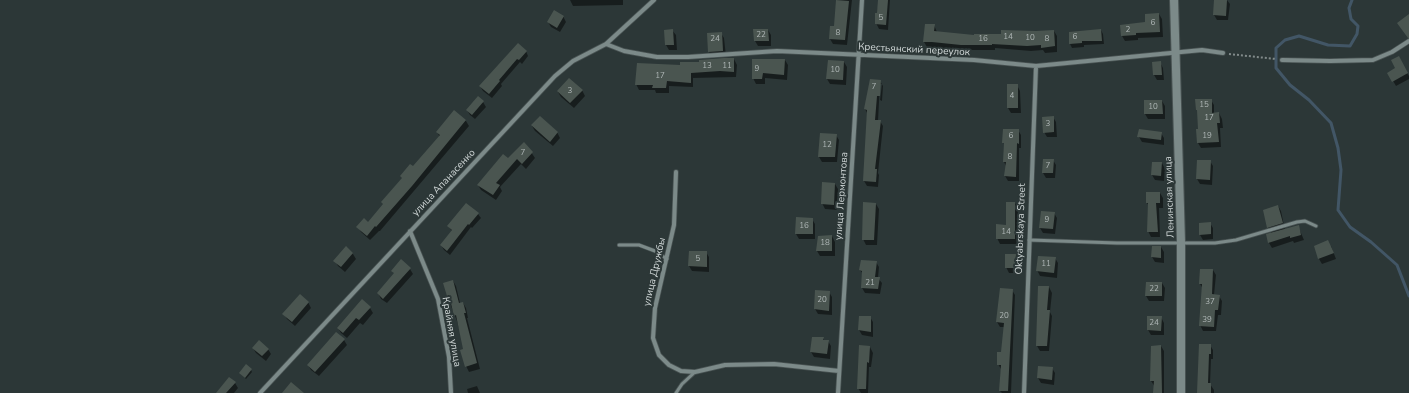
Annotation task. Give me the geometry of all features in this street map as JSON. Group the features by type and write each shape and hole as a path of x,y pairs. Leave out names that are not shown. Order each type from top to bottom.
{"street":[{"name":"улица Апанасенко","path":"260,393 555,76 573,60 606,44 654,0"},
{"name":"улица Лермонтова","path":"838,393 862,0"},
{"name":"Ленинская улица","path":"1174,0 1181,242 1181,393"},
{"path":"1282,60 1373,60 1392,52 1409,41"},
{"name":"Крестьянский переулок","path":"606,44 624,51 658,57 688,57 777,51 974,60 1036,66 1202,50 1223,53"},
{"name":"Oktyabrskaya Street","path":"1024,393 1036,66"},
{"name":"улица Дружбы","path":"676,172 674,225 655,308 653,338 659,355 669,365 681,371 695,372 725,365 774,364 839,371"},
{"name":"Крайняя улица","path":"410,231 438,298 449,357 451,393"}],"lane":[{"path":"1029,240 1117,243 1215,243 1236,240 1297,222 1305,221 1316,226"},
{"path":"619,245 639,245 655,251 667,259"},
{"path":"676,393 682,384 695,372"}],"path":[{"path":"1223,53 1282,60"}],"building":[{"path":"836,0 849,1 845,40 829,39 830,26 834,26"},
{"path":"878,0 888,0 886,25 875,24 875,13 877,13"},
{"path":"1214,0 1227,0 1226,16 1213,15"},
{"path":"554,10 564,16 557,28 547,22"},
{"path":"1159,13 1160,32 1136,33 1136,35 1121,36 1120,25 1145,22 1145,14"},
{"path":"1409,14 1409,38 1408,38 1397,23"},
{"path":"925,24 935,24 934,31 974,35 1001,34 1001,30 1054,30 1055,46 1041,48 1041,45 961,45 923,42"},
{"path":"673,29 674,45 665,45 664,30"},
{"path":"753,29 768,29 769,41 754,41"},
{"path":"1101,29 1102,41 1082,41 1082,43 1069,44 1069,32"},
{"path":"722,32 723,51 708,52 707,33"},
{"path":"518,43 527,51 519,60 517,59 489,94 479,86"},
{"path":"1399,56 1408,73 1392,82 1387,73 1395,68 1391,60"},
{"path":"734,58 734,72 720,71 691,73 691,83 667,81 666,88 652,88 653,85 635,85 637,63 680,65 680,62 699,62 699,60"},
{"path":"752,59 785,59 784,75 763,73 762,79 752,79"},
{"path":"828,60 844,61 843,80 826,79"},
{"path":"1161,61 1162,75 1153,75 1152,62"},
{"path":"569,78 583,90 570,103 557,91"},
{"path":"870,79 881,80 880,96 877,96 875,120 881,120 875,169 877,169 876,182 863,181 867,110 864,109"},
{"path":"1007,84 1018,84 1018,108 1007,108"},
{"path":"478,96 484,101 472,115 466,110"},
{"path":"1195,99 1212,99 1212,113 1219,112 1220,123 1217,123 1219,142 1197,143 1196,129 1198,129"},
{"path":"1144,100 1162,100 1163,114 1144,114"},
{"path":"454,110 466,120 412,186 367,236 356,227 364,218 368,222 383,204 381,202 402,178 400,176 410,164 413,166 440,135 436,132"},
{"path":"540,116 558,132 550,142 531,125"},
{"path":"1054,116 1054,132 1043,133 1042,117"},
{"path":"1003,129 1019,129 1016,177 1004,176 1006,162 1003,162"},
{"path":"1139,129 1162,132 1161,140 1137,137"},
{"path":"820,133 837,134 835,157 818,157"},
{"path":"524,142 533,152 522,164 517,159 496,183 500,185 493,195 477,185 503,154 508,158"},
{"path":"1043,159 1054,159 1053,173 1042,173"},
{"path":"1197,160 1211,160 1210,180 1196,179"},
{"path":"1152,162 1162,162 1161,176 1151,175"},
{"path":"822,182 835,183 834,205 821,204"},
{"path":"1146,192 1160,192 1160,203 1156,203 1158,232 1147,232 1148,203 1146,203"},
{"path":"863,202 876,203 874,240 862,240"},
{"path":"1006,202 1015,202 1015,239 996,239 996,224 1006,225"},
{"path":"466,203 479,213 469,225 468,224 447,251 440,245 452,230 447,226"},
{"path":"1278,205 1283,223 1267,228 1263,210"},
{"path":"1041,211 1055,212 1053,229 1039,228"},
{"path":"796,217 813,218 813,234 795,234"},
{"path":"1211,222 1211,234 1199,235 1199,223"},
{"path":"1299,225 1301,235 1290,238 1290,236 1268,243 1266,234"},
{"path":"832,235 832,251 816,251 818,236"},
{"path":"1328,240 1334,253 1318,259 1314,246"},
{"path":"346,246 353,253 341,267 333,261"},
{"path":"1152,246 1161,246 1161,258 1151,257"},
{"path":"689,251 707,251 707,267 688,266"},
{"path":"1005,254 1016,254 1015,268 1005,268"},
{"path":"1038,256 1056,257 1054,273 1036,271"},
{"path":"401,259 411,268 383,299 377,293 394,273 391,271"},
{"path":"861,260 877,261 875,277 880,277 878,289 861,288 862,271 859,270"},
{"path":"1200,269 1213,269 1212,294 1220,295 1218,310 1215,310 1214,327 1199,326 1202,284 1199,284"},
{"path":"453,280 459,303 463,302 466,313 464,313 477,363 465,367 460,350 463,349 456,315 454,316 449,295 447,296 443,283"},
{"path":"1146,282 1162,282 1162,296 1145,296"},
{"path":"1038,286 1049,286 1047,310 1050,310 1047,346 1036,346"},
{"path":"1000,288 1013,289 1008,391 999,391 1001,365 997,365 997,352 1001,352 1004,323 996,322"},
{"path":"815,290 830,291 829,311 814,309"},
{"path":"300,294 309,302 292,322 282,314"},
{"path":"362,299 371,307 359,320 356,318 343,333 337,328"},
{"path":"859,316 871,316 871,332 858,330"},
{"path":"1147,316 1162,316 1161,331 1147,330"},
{"path":"336,332 345,339 315,372 307,365"},
{"path":"812,337 824,337 823,340 829,340 827,354 810,352"},
{"path":"259,340 269,349 262,356 252,348"},
{"path":"1199,344 1211,344 1211,354 1209,354 1208,383 1211,383 1211,393 1197,393"},
{"path":"859,345 870,346 869,363 867,362 866,389 857,389"},
{"path":"1161,345 1162,393 1153,393 1154,381 1150,381 1151,346"},
{"path":"246,364 252,369 245,378 239,373"},
{"path":"1038,366 1053,367 1052,380 1037,378"},
{"path":"229,377 236,382 226,393 216,393"},
{"path":"291,382 304,393 282,393"}],"waterway":[{"path":"1352,0 1349,8 1351,19 1358,26 1357,34 1350,46 1328,45 1299,36 1285,40 1276,48 1276,68 1290,85 1309,100 1331,123 1338,148 1341,170 1338,210 1350,227 1371,242 1397,265 1409,296"}]}
